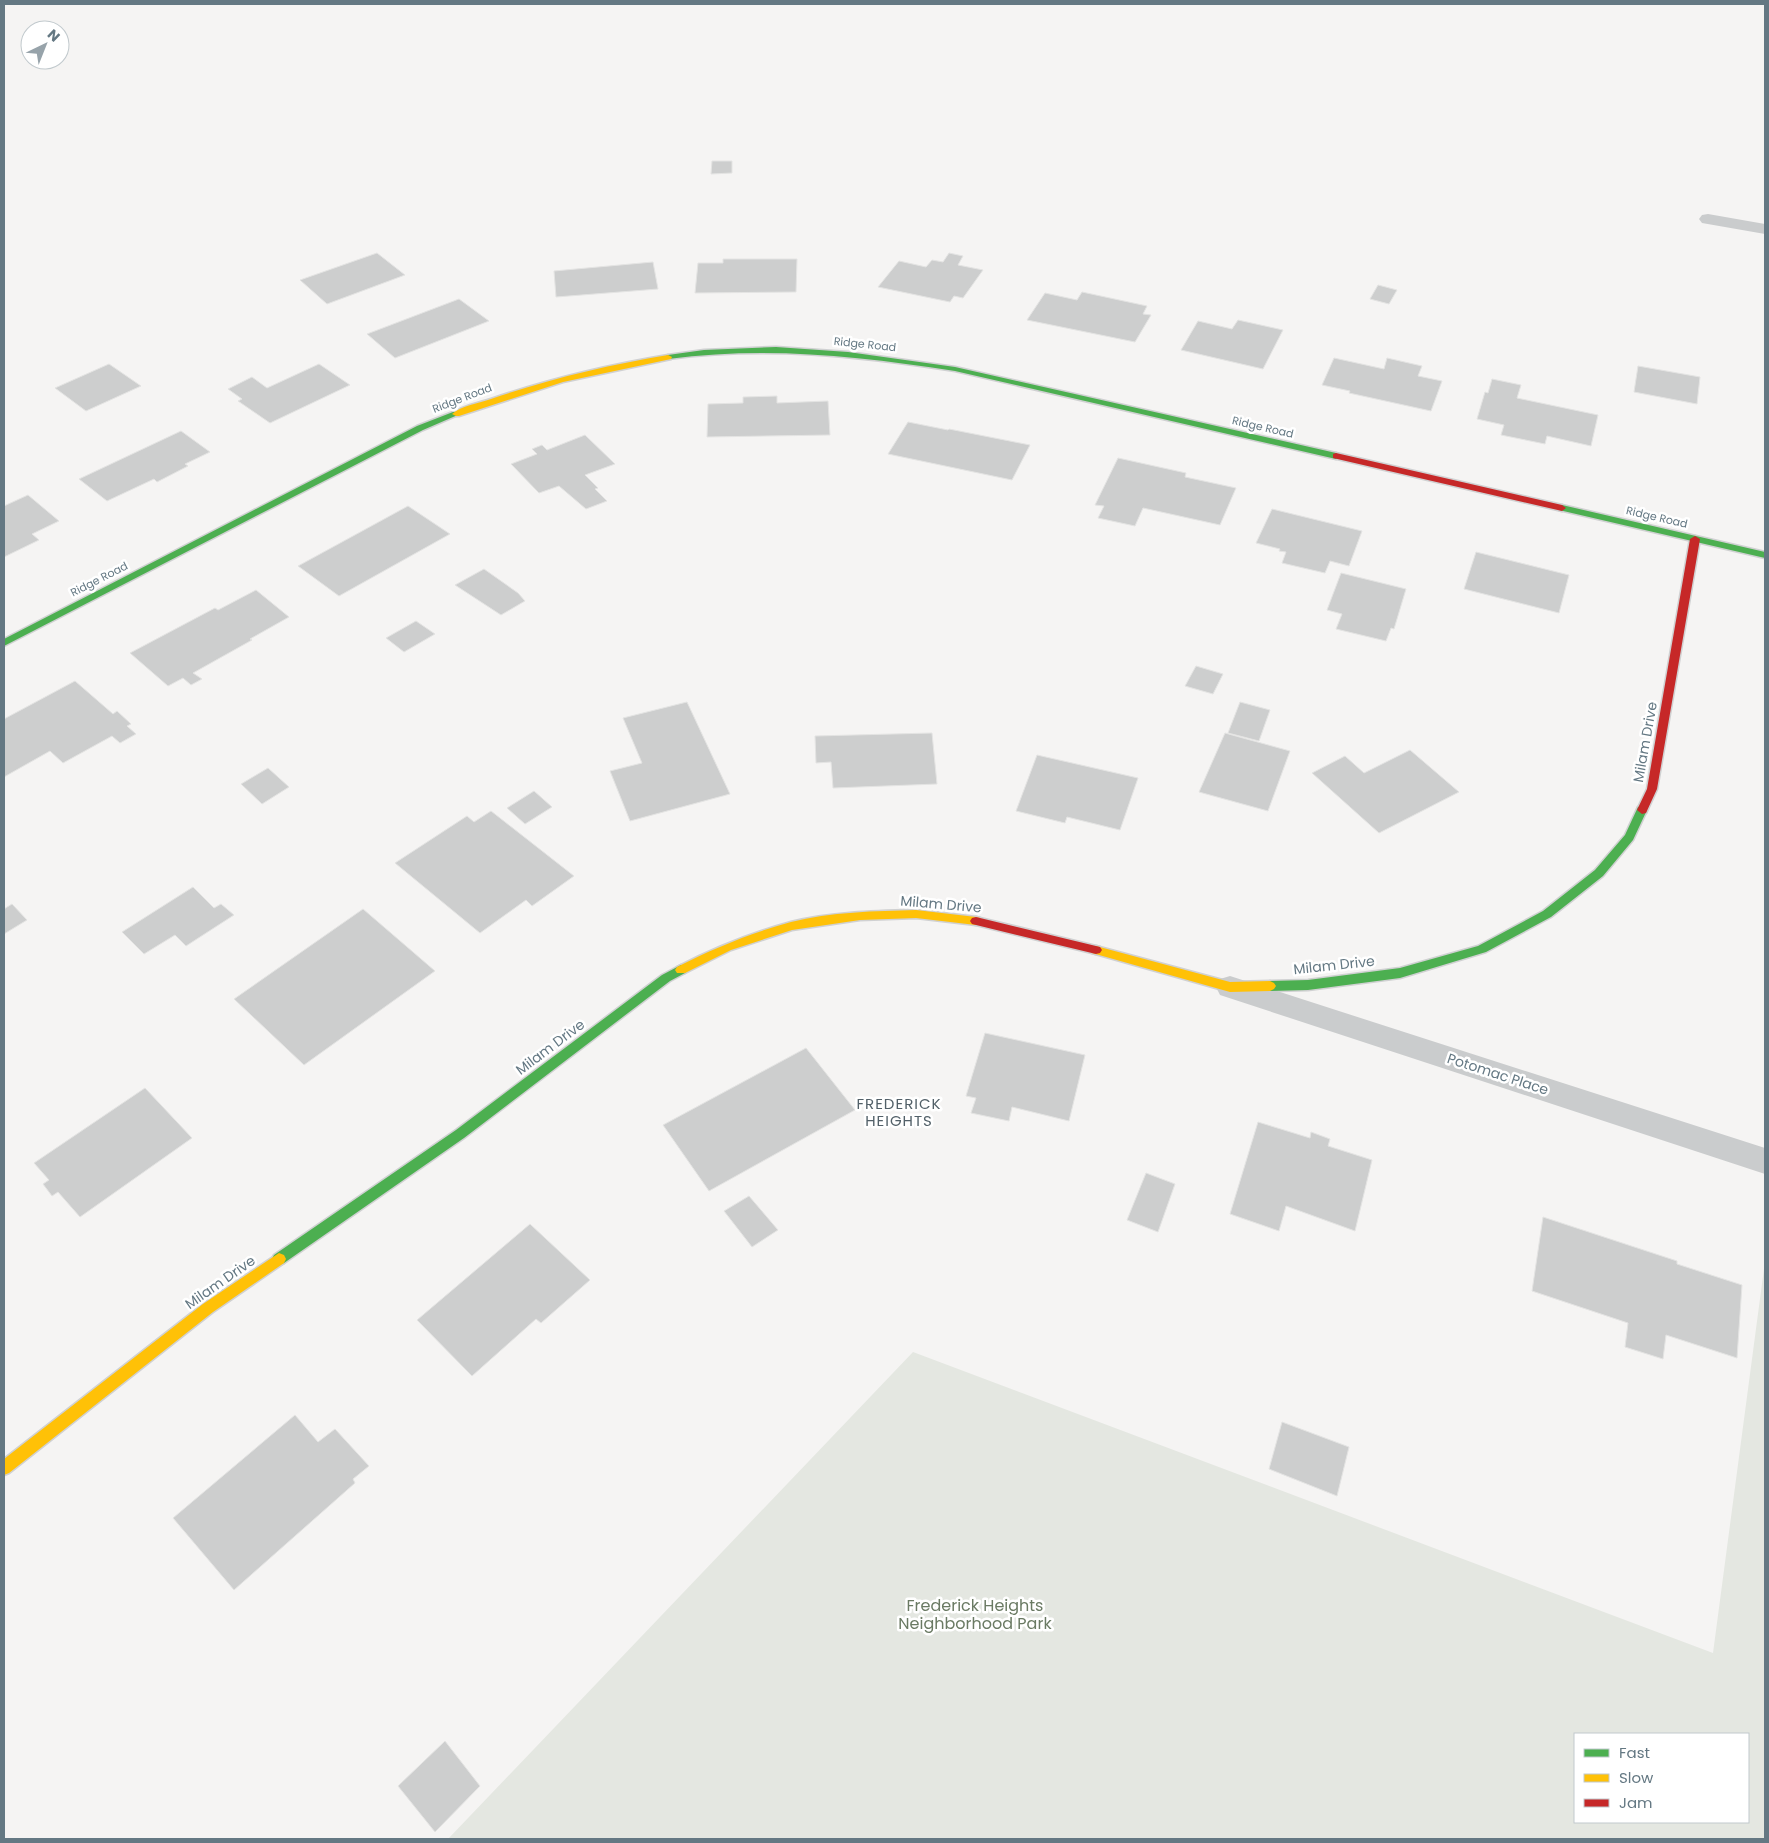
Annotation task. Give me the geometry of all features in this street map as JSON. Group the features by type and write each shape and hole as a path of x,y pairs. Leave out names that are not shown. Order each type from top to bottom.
{"street":[{"path":"1708,219 1765,229"},
{"name":"Ridge Road","path":"4,643 420,428 469,408 552,380 620,364 733,349 807,351 882,357 955,369 1765,555"},
{"name":"Milam Drive","path":"4,1468 208,1308 460,1134 666,978 727,947 792,926 860,916 916,914 984,922 1146,962 1230,987 1308,985 1400,972 1482,949 1547,914 1599,872 1629,837 1652,789 1695,539"},
{"name":"Potomac Place","path":"1230,987 1765,1161"}],"green space":[{"name":"Frederick Heights Neighborhood Park","path":"1765,1261 1765,1839 448,1839 913,1352 1713,1653"}],"building":[{"path":"712,161 732,161 732,173 711,174"},
{"path":"377,253 405,275 327,304 300,280"},
{"path":"949,253 963,256 958,265 983,270 963,298 954,296 950,302 878,287 899,261 926,267 932,260 943,262"},
{"path":"723,259 797,259 796,292 695,293 698,263 723,263"},
{"path":"653,262 658,289 556,297 554,271"},
{"path":"1378,285 1397,290 1389,304 1370,299"},
{"path":"1082,292 1147,306 1143,314 1151,315 1135,342 1027,320 1045,293 1077,300"},
{"path":"459,299 489,321 395,358 367,334"},
{"path":"1238,320 1283,330 1263,369 1181,350 1198,321 1232,329"},
{"path":"1334,358 1384,369 1387,358 1422,366 1418,376 1442,381 1431,411 1349,393 1350,391 1322,385"},
{"path":"109,364 141,386 86,411 55,388"},
{"path":"319,364 350,385 270,423 238,401 242,399 228,389 252,377 267,388"},
{"path":"1638,366 1700,377 1697,404 1634,392"},
{"path":"1492,379 1521,385 1517,398 1598,415 1591,446 1547,436 1545,444 1501,435 1504,425 1477,419 1485,392 1488,393"},
{"path":"777,396 777,403 828,401 830,435 707,437 708,404 743,403 743,397"},
{"path":"908,422 1030,445 1012,480 888,454"},
{"path":"181,431 210,452 185,464 188,466 157,482 154,479 107,501 79,479"},
{"path":"585,435 615,464 585,475 598,488 595,489 607,501 586,509 559,486 539,493 511,464 537,454 532,449 542,445 547,450"},
{"path":"1118,458 1186,473 1185,477 1236,488 1220,525 1143,508 1135,526 1098,518 1104,506 1095,505"},
{"path":"28,495 59,521 32,534 39,540 4,557 4,506"},
{"path":"408,506 450,534 339,596 298,566"},
{"path":"1272,509 1362,531 1349,566 1330,561 1325,573 1282,563 1286,552 1256,543"},
{"path":"1476,552 1569,575 1559,613 1464,589"},
{"path":"484,569 518,593 525,601 501,615 455,585"},
{"path":"1341,573 1406,589 1394,629 1391,628 1386,641 1336,629 1342,614 1327,610"},
{"path":"256,590 289,617 193,673 202,679 191,685 183,678 168,686 130,653 215,608 218,610"},
{"path":"416,621 435,634 404,652 386,638"},
{"path":"1196,666 1223,674 1213,694 1185,686"},
{"path":"75,681 113,714 117,711 131,724 127,726 136,734 120,743 112,736 63,763 50,751 4,777 4,719"},
{"path":"687,702 730,794 630,821 610,771 642,763 623,718"},
{"path":"1240,702 1270,710 1259,741 1228,733"},
{"path":"932,733 937,784 833,788 831,762 816,763 815,736"},
{"path":"1225,733 1290,751 1268,811 1199,792"},
{"path":"1410,750 1459,792 1379,833 1312,773 1345,756 1364,773"},
{"path":"1037,755 1138,778 1120,830 1067,817 1065,823 1016,811"},
{"path":"268,768 289,787 262,804 241,784"},
{"path":"534,791 552,807 525,824 507,808"},
{"path":"491,811 574,876 532,906 526,900 480,933 395,863 467,816 474,822"},
{"path":"193,887 214,908 221,904 234,915 186,946 175,935 144,954 122,932"},
{"path":"12,904 27,920 4,934 4,909"},
{"path":"363,909 435,971 304,1065 234,999"},
{"path":"985,1033 1085,1055 1069,1121 1012,1107 1009,1121 971,1113 976,1098 966,1096"},
{"path":"806,1048 855,1110 709,1191 663,1125"},
{"path":"145,1088 192,1138 80,1217 58,1192 52,1196 43,1184 49,1180 34,1163"},
{"path":"1258,1122 1310,1138 1311,1132 1330,1139 1328,1146 1372,1160 1355,1231 1286,1206 1279,1231 1230,1214"},
{"path":"1146,1173 1175,1184 1158,1232 1127,1220"},
{"path":"749,1196 778,1230 752,1247 724,1211"},
{"path":"1543,1217 1677,1261 1677,1264 1742,1285 1737,1358 1666,1335 1663,1359 1625,1347 1628,1323 1532,1291"},
{"path":"530,1224 590,1280 541,1323 536,1319 472,1376 417,1320"},
{"path":"295,1415 318,1442 335,1429 369,1466 353,1479 355,1483 234,1590 173,1518"},
{"path":"1282,1422 1349,1447 1337,1496 1269,1469"},
{"path":"445,1741 480,1786 435,1832 398,1786"}],"traffic: fast":[{"path":"668,357 740,350 812,351 848,354 955,369 1336,456"},
{"path":"4,643 420,428 456,414"},
{"path":"1562,508 1765,555"},
{"path":"1270,986 1308,985 1400,973 1482,949 1547,914 1599,873 1629,837 1642,810"},
{"path":"279,1259 460,1134 666,978 681,970"}],"traffic: slow":[{"path":"456,414 560,380 668,357"},
{"path":"681,970 727,947 792,926 860,916 916,914 976,921"},
{"path":"1096,950 1230,987 1270,986"},
{"path":"4,1468 208,1308 279,1259"}],"traffic: jam":[{"path":"1336,456 1562,508"},
{"path":"1642,810 1652,789 1695,539"},
{"path":"976,921 1096,950"}],"district":[{"name":"FREDERICK HEIGHTS","path":"899,1112"}]}
